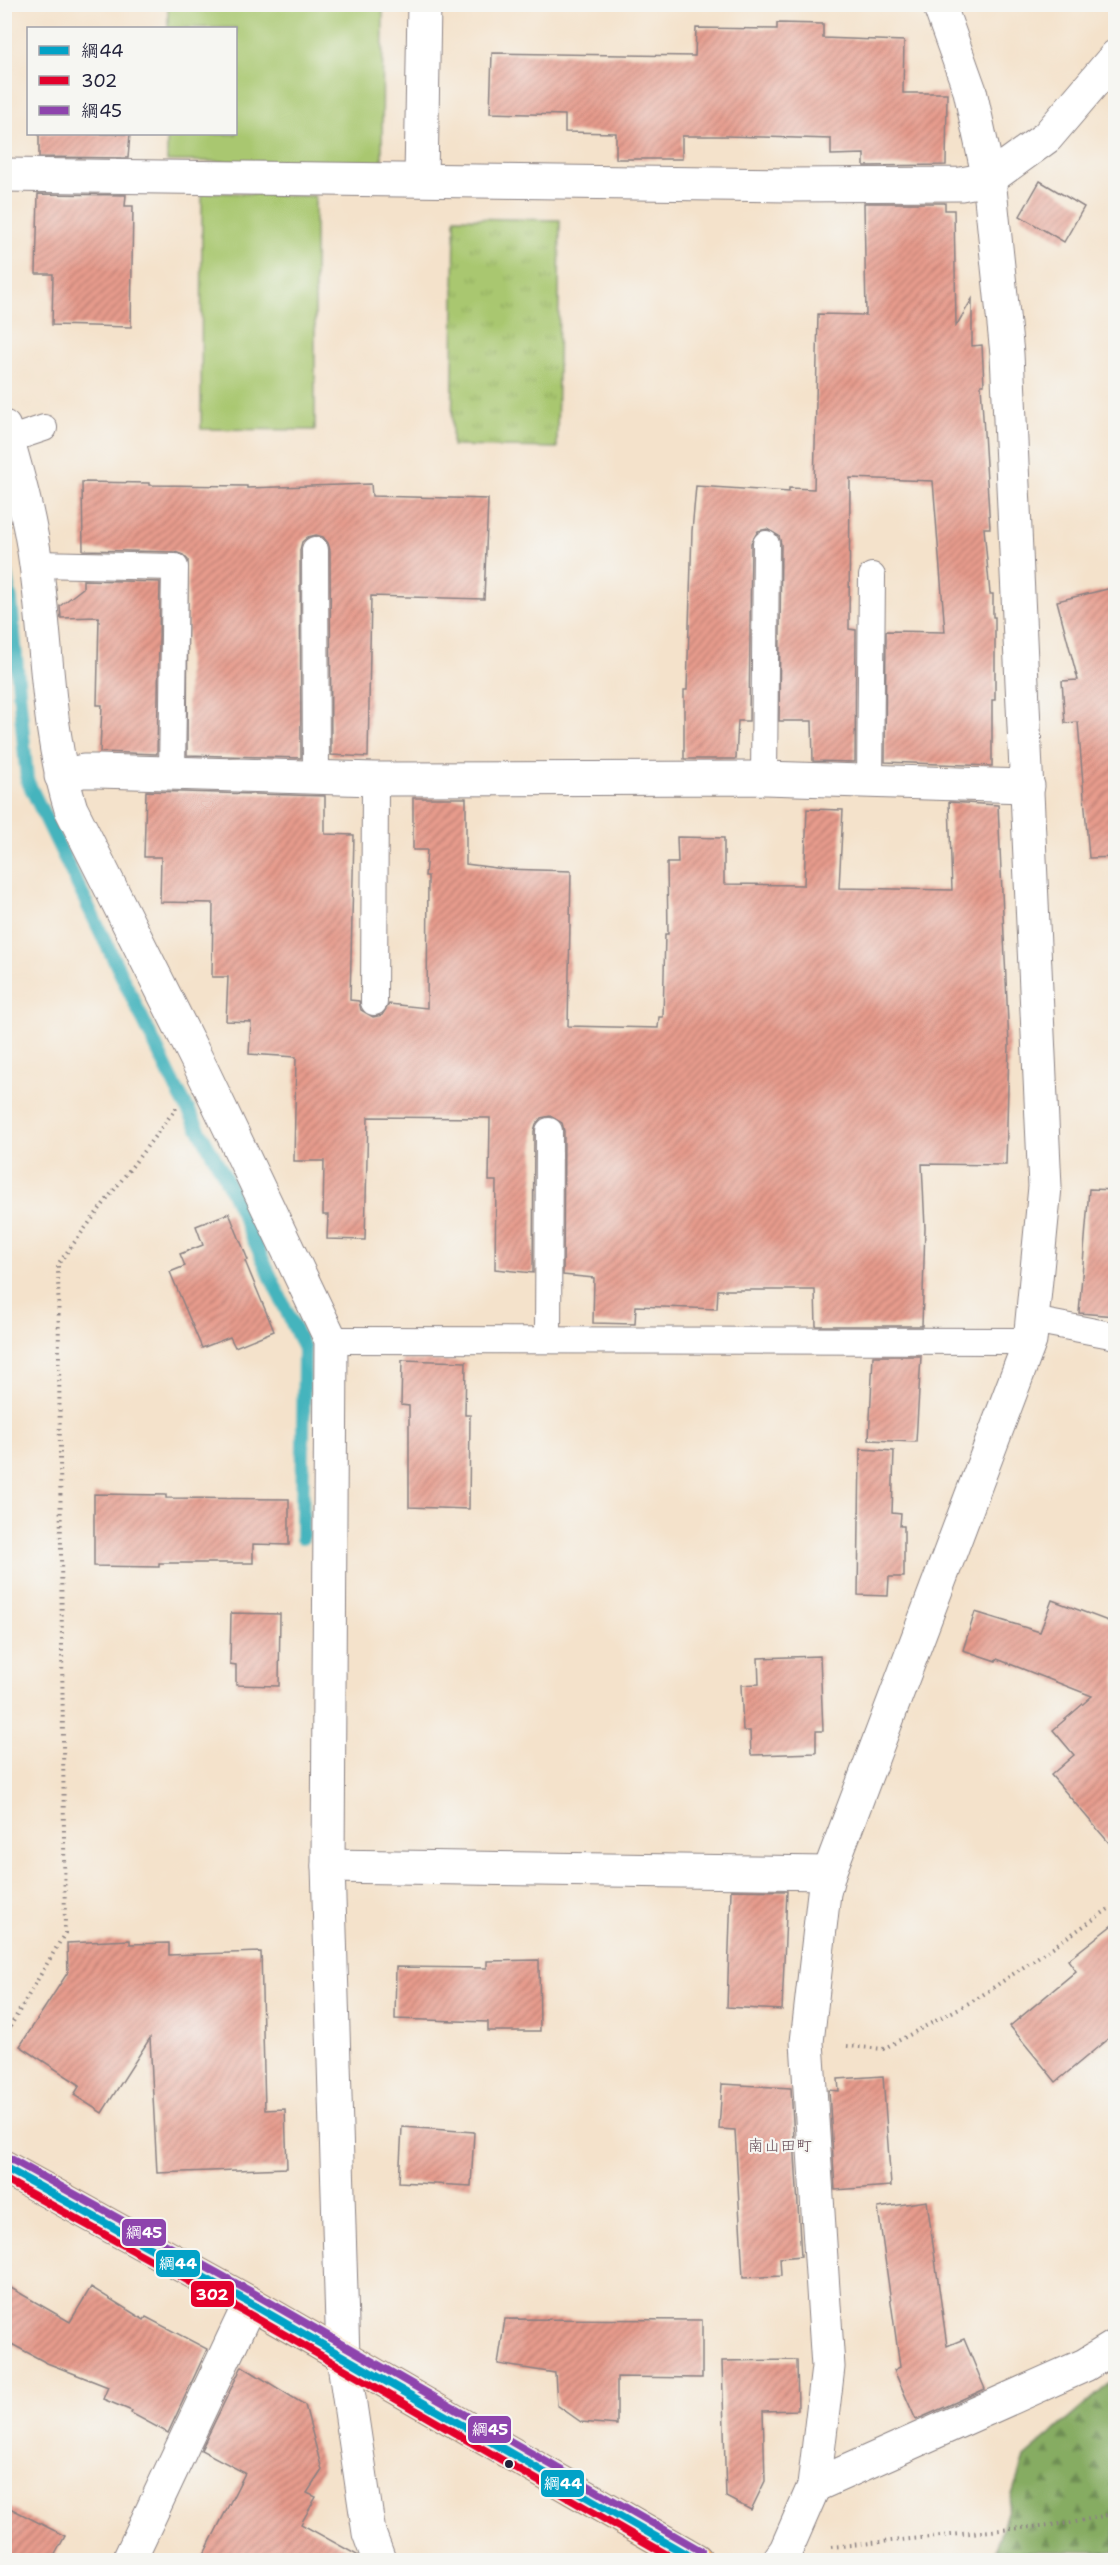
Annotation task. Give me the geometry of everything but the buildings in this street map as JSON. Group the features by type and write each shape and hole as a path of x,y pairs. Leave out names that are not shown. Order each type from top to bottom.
{"main road":[{"path":"4,2167 250,2303 696,2560"}],"street":[{"path":"421,179 424,4"},
{"path":"782,2555 814,2486 828,2367 807,2042 824,1893 829,1873 1031,1331 1045,1187 1007,354 989,179 970,91 939,4"},
{"path":"4,175 787,185 961,184 989,179 1047,137 1116,56"},
{"path":"6,433 21,486 36,564 49,699 61,776 71,809 203,1072 331,1340 328,1866 343,2357 369,2533 379,2560"},
{"path":"61,776 83,771 375,779 764,778 1028,786"},
{"path":"328,1866 829,1873"},
{"path":"129,2560 250,2303"},
{"path":"814,2486 1085,2365 1116,2346"}],"lane":[{"path":"6,433 44,428"},
{"path":"764,778 766,544"},
{"path":"315,550 316,778"},
{"path":"36,564 175,567 172,772"},
{"path":"870,781 872,576"},
{"path":"374,1002 375,779"},
{"path":"548,1340 549,1131"},
{"path":"331,1340 548,1340 1031,1331 1116,1336"}],"path":[{"path":"4,2037 65,1933 58,1264 164,1125"},
{"path":"807,2042 883,2049 978,1998 1116,1904"},
{"path":"782,2555 1071,2523 1116,2513"}],"green space":[{"path":"168,5 383,5 382,163 167,161 167,135 237,135 237,27 168,27"},
{"path":"202,192 315,196 315,430 201,429"},
{"path":"455,218 560,220 557,448 452,446"},
{"path":"1115,2379 1115,2552 995,2551 1024,2457"}],"waterway":[{"path":"4,566 11,601 27,780 176,1088 223,1173 304,1349 302,1538"}],"transit line":[{"name":"綱45","path":"9,2158 255,2294 701,2551"},
{"name":"綱44","path":"4,2167 250,2303 696,2560"},
{"name":"302","path":"4,2179 245,2312 676,2560"}],"district":[{"name":"南山田町","path":"780,2145"}]}
